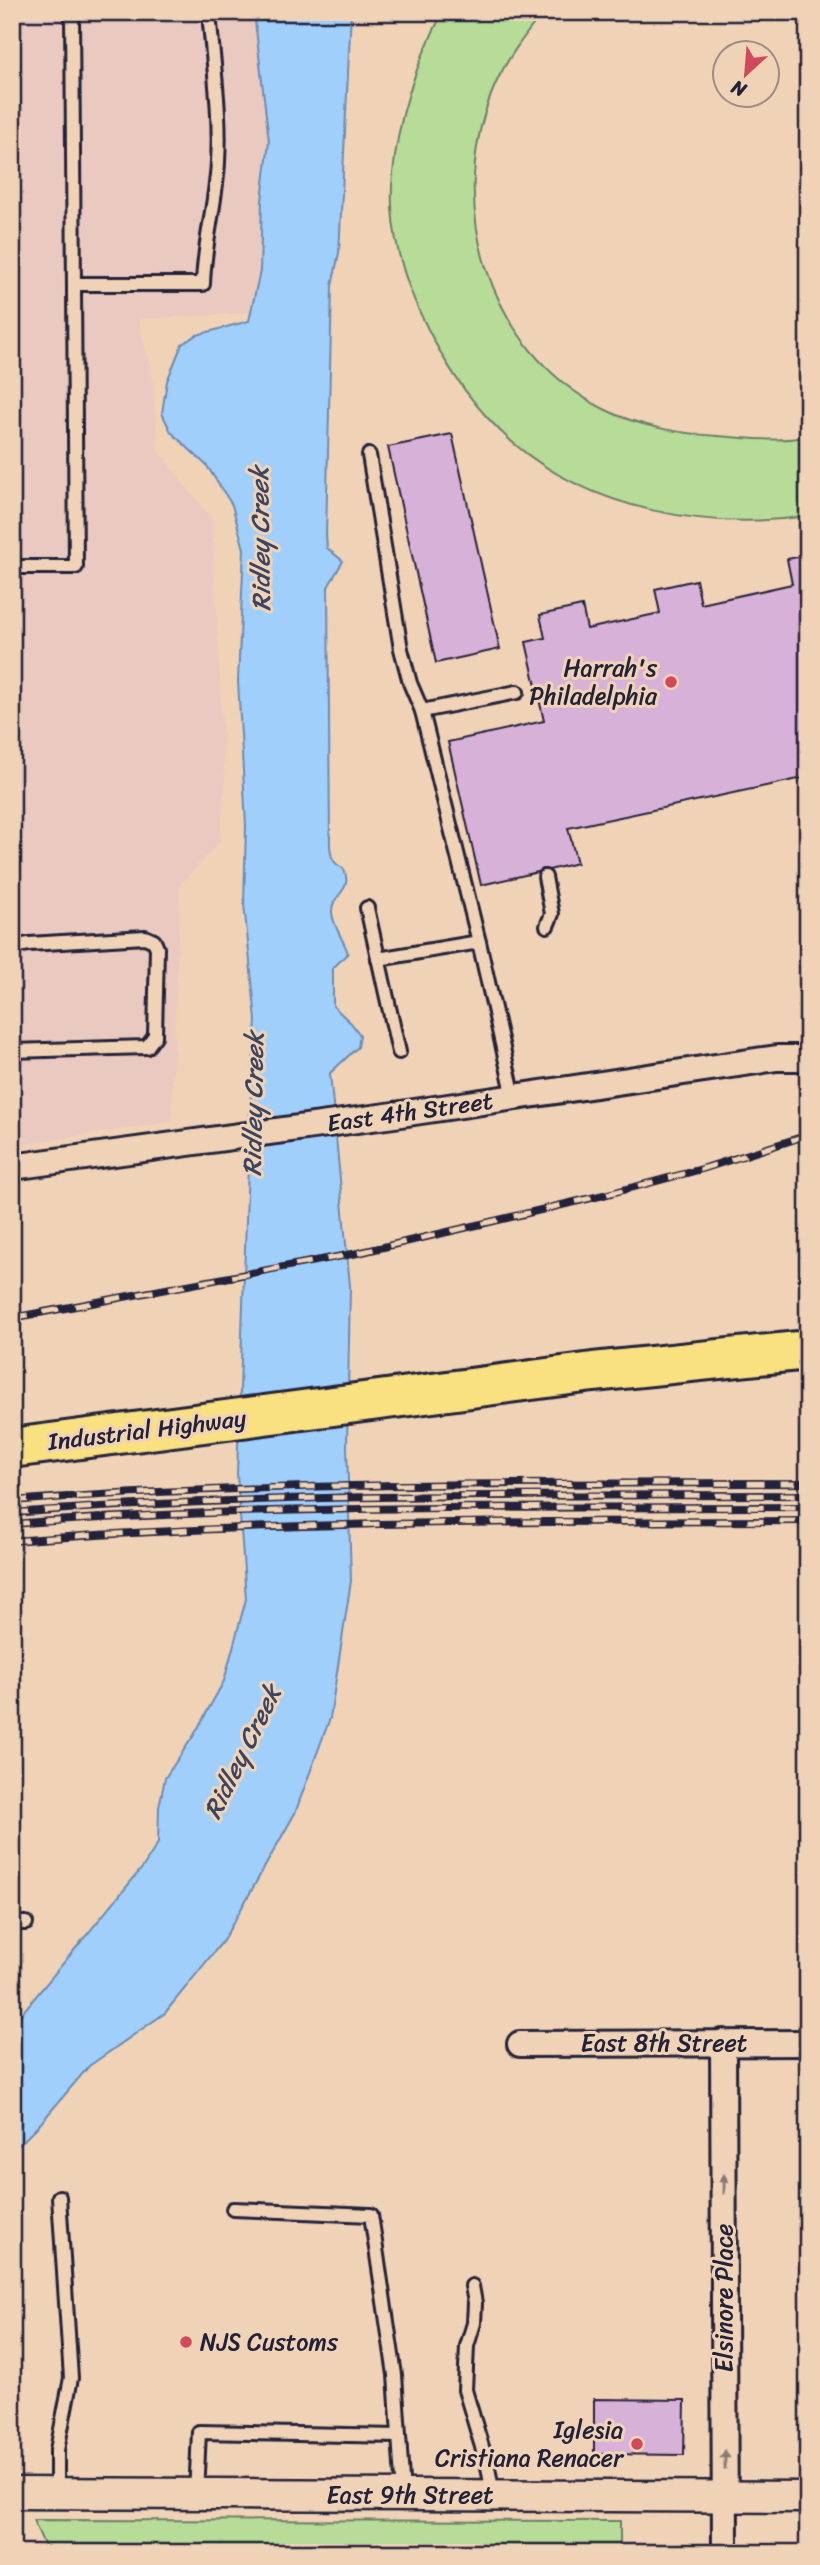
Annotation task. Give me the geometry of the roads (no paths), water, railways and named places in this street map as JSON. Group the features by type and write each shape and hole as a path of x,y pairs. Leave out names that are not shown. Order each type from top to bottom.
{"main road":[{"name":"Industrial Highway","path":"12,1448 593,1372 808,1350"}],"street":[{"name":"East 4th Street","path":"12,1167 777,1059 808,1058"},
{"name":"Elsinore Place","path":"723,2042 725,2553"},
{"name":"East 8th Street","path":"520,2044 808,2043"},
{"name":"East 9th Street","path":"12,2493 808,2497"}],"lane":[{"path":"12,567 76,567 72,12"},
{"path":"74,284 203,284 206,237 218,163 209,12"},
{"path":"369,455 401,649 410,683 422,710 514,1097"},
{"path":"422,710 517,692"},
{"path":"545,877 552,914 547,926"},
{"path":"367,908 399,1052"},
{"path":"12,947 145,937 154,941 157,948 155,1036 147,1047 12,1051"},
{"path":"378,959 479,942"},
{"path":"12,1923 26,1923"},
{"path":"57,2493 57,2450 71,2378 59,2197"},
{"path":"233,2209 371,2215 395,2375 403,2495"},
{"path":"471,2286 475,2303 474,2323 467,2346 465,2390 488,2467 493,2496"},
{"path":"196,2494 199,2432 399,2435"}],"water":[{"name":"Ridley Creek","path":"254,12 351,12 339,253 332,286 326,535 327,548 343,561 328,587 330,845 333,859 343,868 346,876 345,887 335,900 332,912 348,953 333,968 333,1006 360,1035 358,1047 330,1073 350,1286 347,1446 351,1581 330,1718 295,1813 223,1941 165,2013 89,2066 40,2124 12,2152 12,2025 143,1867 158,1843 159,1807 165,1778 194,1735 224,1681 246,1599 237,1474 250,1108 256,1020 244,904 246,825 238,681 244,549 232,505 207,466 171,432 162,413 167,381 182,344 197,335 249,321 260,271 262,201 269,141"}],"railway":[{"path":"12,1318 358,1253 604,1195 702,1169 808,1135"},
{"path":"12,1501 310,1487 808,1483"},
{"path":"12,1513 310,1498 808,1495"},
{"path":"12,1524 310,1510 808,1507"},
{"path":"12,1541 310,1526 808,1521"}],"place":[{"name":"Harrah's Philadelphia","path":"671,682"},
{"name":"NJS Customs","path":"186,2342"},
{"name":"Iglesia Cristiana Renacer","path":"637,2444"}]}
